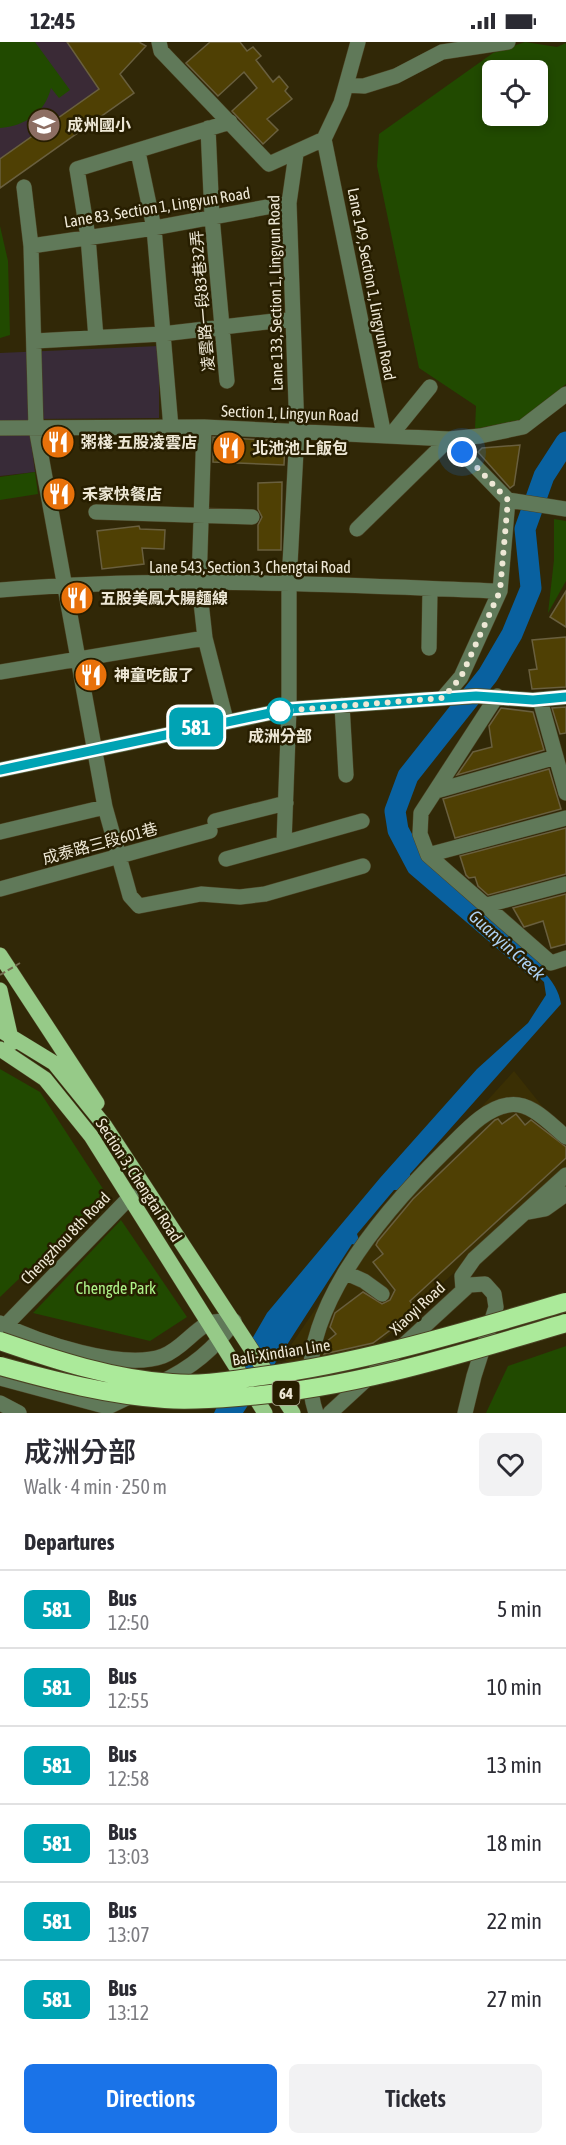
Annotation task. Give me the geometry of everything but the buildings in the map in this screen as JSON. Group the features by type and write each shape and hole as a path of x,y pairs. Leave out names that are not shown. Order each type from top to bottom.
{"highway":[{"name":"Bali-Xindian Line","path":"1,1330 53,1359 172,1383 205,1383 316,1369 452,1336 566,1302"},
{"name":"64","path":"0,1366 107,1392 167,1399 261,1396 321,1389 389,1374 566,1323"}],"main road":[{"path":"0,955 110,1122 134,1168"},
{"name":"Section 3, Chengtai Road","path":"0,990 6,1033 6,1053 45,1079 91,1136 264,1411"},
{"name":"Section 3, Chengtai Road","path":"6,1033 54,1064 105,1126 293,1413"}],"street":[{"path":"159,42 161,51 269,164 296,154 324,139 346,85 358,42"},
{"path":"346,85 363,86 396,76 442,52 508,42"},
{"path":"96,338 88,237 77,169 230,123"},
{"name":"凌雲路一段83巷32弄","path":"208,128 212,217 227,381"},
{"name":"Lane 149, Section 1, Lingyun Road","path":"324,139 388,435"},
{"path":"138,152 153,228 171,428"},
{"name":"Lane 133, Section 1, Lingyun Road","path":"284,843 289,709 289,583 297,432 289,203 296,154"},
{"path":"24,187 31,246 36,428 105,807 130,896 139,906 201,894 240,897 265,894 363,866"},
{"name":"Lane 83, Section 1, Lingyun Road","path":"31,246 153,228 289,203"},
{"path":"34,342 162,334 292,319"},
{"path":"388,435 430,387"},
{"name":"Section 1, Lingyun Road","path":"0,428 204,427 449,439 523,428 566,394"},
{"path":"204,427 199,584 205,638 226,720"},
{"path":"357,529 449,439 508,500 560,507"},
{"path":"443,698 461,677 500,591 508,500"},
{"path":"96,512 252,517"},
{"name":"Lane 543, Section 3, Chengtai Road","path":"0,590 65,584 289,583 500,591"},
{"path":"429,648 430,589"},
{"path":"0,672 205,638"},
{"path":"0,770 226,720 289,709 476,696 540,700 566,697"},
{"path":"497,696 421,813 420,834 428,855 550,963 566,958"},
{"path":"540,700 566,793"},
{"path":"342,705 346,775"},
{"path":"436,791 556,757"},
{"name":"成泰路三段601巷","path":"0,889 118,858 285,803"},
{"path":"0,832 105,807"},
{"path":"428,855 566,818"},
{"path":"226,860 362,821"},
{"path":"487,905 566,884"},
{"path":"316,1413 310,1380 310,1360 332,1296 374,1231 404,1196 445,1151 491,1111 511,1104 528,1107 566,1137"},
{"path":"463,1290 462,1276 474,1259 566,1175"},
{"path":"527,1212 545,1209 566,1194"},
{"name":"Chengzhou 8th Road","path":"1,1330 130,1196"},
{"path":"346,1273 364,1281 382,1294"},
{"name":"Xiaoyi Road","path":"330,1413 463,1290 470,1285 484,1284 494,1294 496,1307 465,1413"},
{"path":"0,1378 108,1407 180,1374 224,1348 234,1321 208,1323 188,1342 163,1356 137,1362 80,1352 1,1330"},
{"path":"180,1374 194,1394 188,1413"},
{"path":"0,1403 20,1413"}],"path":[{"path":"0,975 20,963"}],"shaded area":[{"name":"成州國小","path":"0,42 139,42 146,46 120,74 134,93 0,188"},
{"path":"159,346 159,418 28,419 35,472 0,476 0,353"},
{"path":"514,1071 566,1136 566,1171 445,1281 424,1306 313,1398 283,1357 343,1268 386,1212"}],"green space":[{"path":"0,42 35,42 70,90 59,98 51,88 44,105 33,117 9,127 0,128"},
{"path":"525,42 557,47 566,43 566,384 529,418 475,429 476,406 419,368 377,166 379,134 482,61 482,126 548,126 548,60 483,60 493,53"},
{"path":"0,226 8,261 10,335 0,338"},
{"path":"35,472 38,494 0,500 0,477"},
{"path":"554,519 566,521 566,581 548,613 554,560"},
{"path":"0,1069 40,1092 107,1195 0,1297"},
{"name":"Chengde Park","path":"121,1220 187,1317 150,1341 33,1313"},
{"path":"566,1346 566,1413 486,1413 508,1366"}],"water":[{"path":"514,944 550,979 561,1004 410,1174 410,1182 402,1190 394,1190 357,1234 359,1240 356,1245 352,1244 243,1413 214,1413 233,1372 267,1313 380,1178 477,1069 528,1023 546,995 544,982 512,953"}],"waterway":[{"name":"Guanyin Creek","path":"535,967 417,866 398,830 395,811 408,776 488,675 512,634 531,588 525,529 544,476 566,442"}],"bus line":[{"name":"581","path":"0,770 226,720 289,709 476,696 533,700 566,697"}],"place":[{"name":"成州國小","path":"44,125"},
{"name":"粥棧-五股凌雲店","path":"58,442"},
{"name":"北池池上飯包","path":"229,448"},
{"name":"禾家快餐店","path":"59,494"},
{"name":"五股美鳳大腸麵線","path":"77,598"},
{"name":"神童吃飯了","path":"91,675"},
{"name":"成洲分部","path":"280,711"}],"route":[{"path":"280,711 443,698 461,677 500,591 508,500 462,452"}]}
